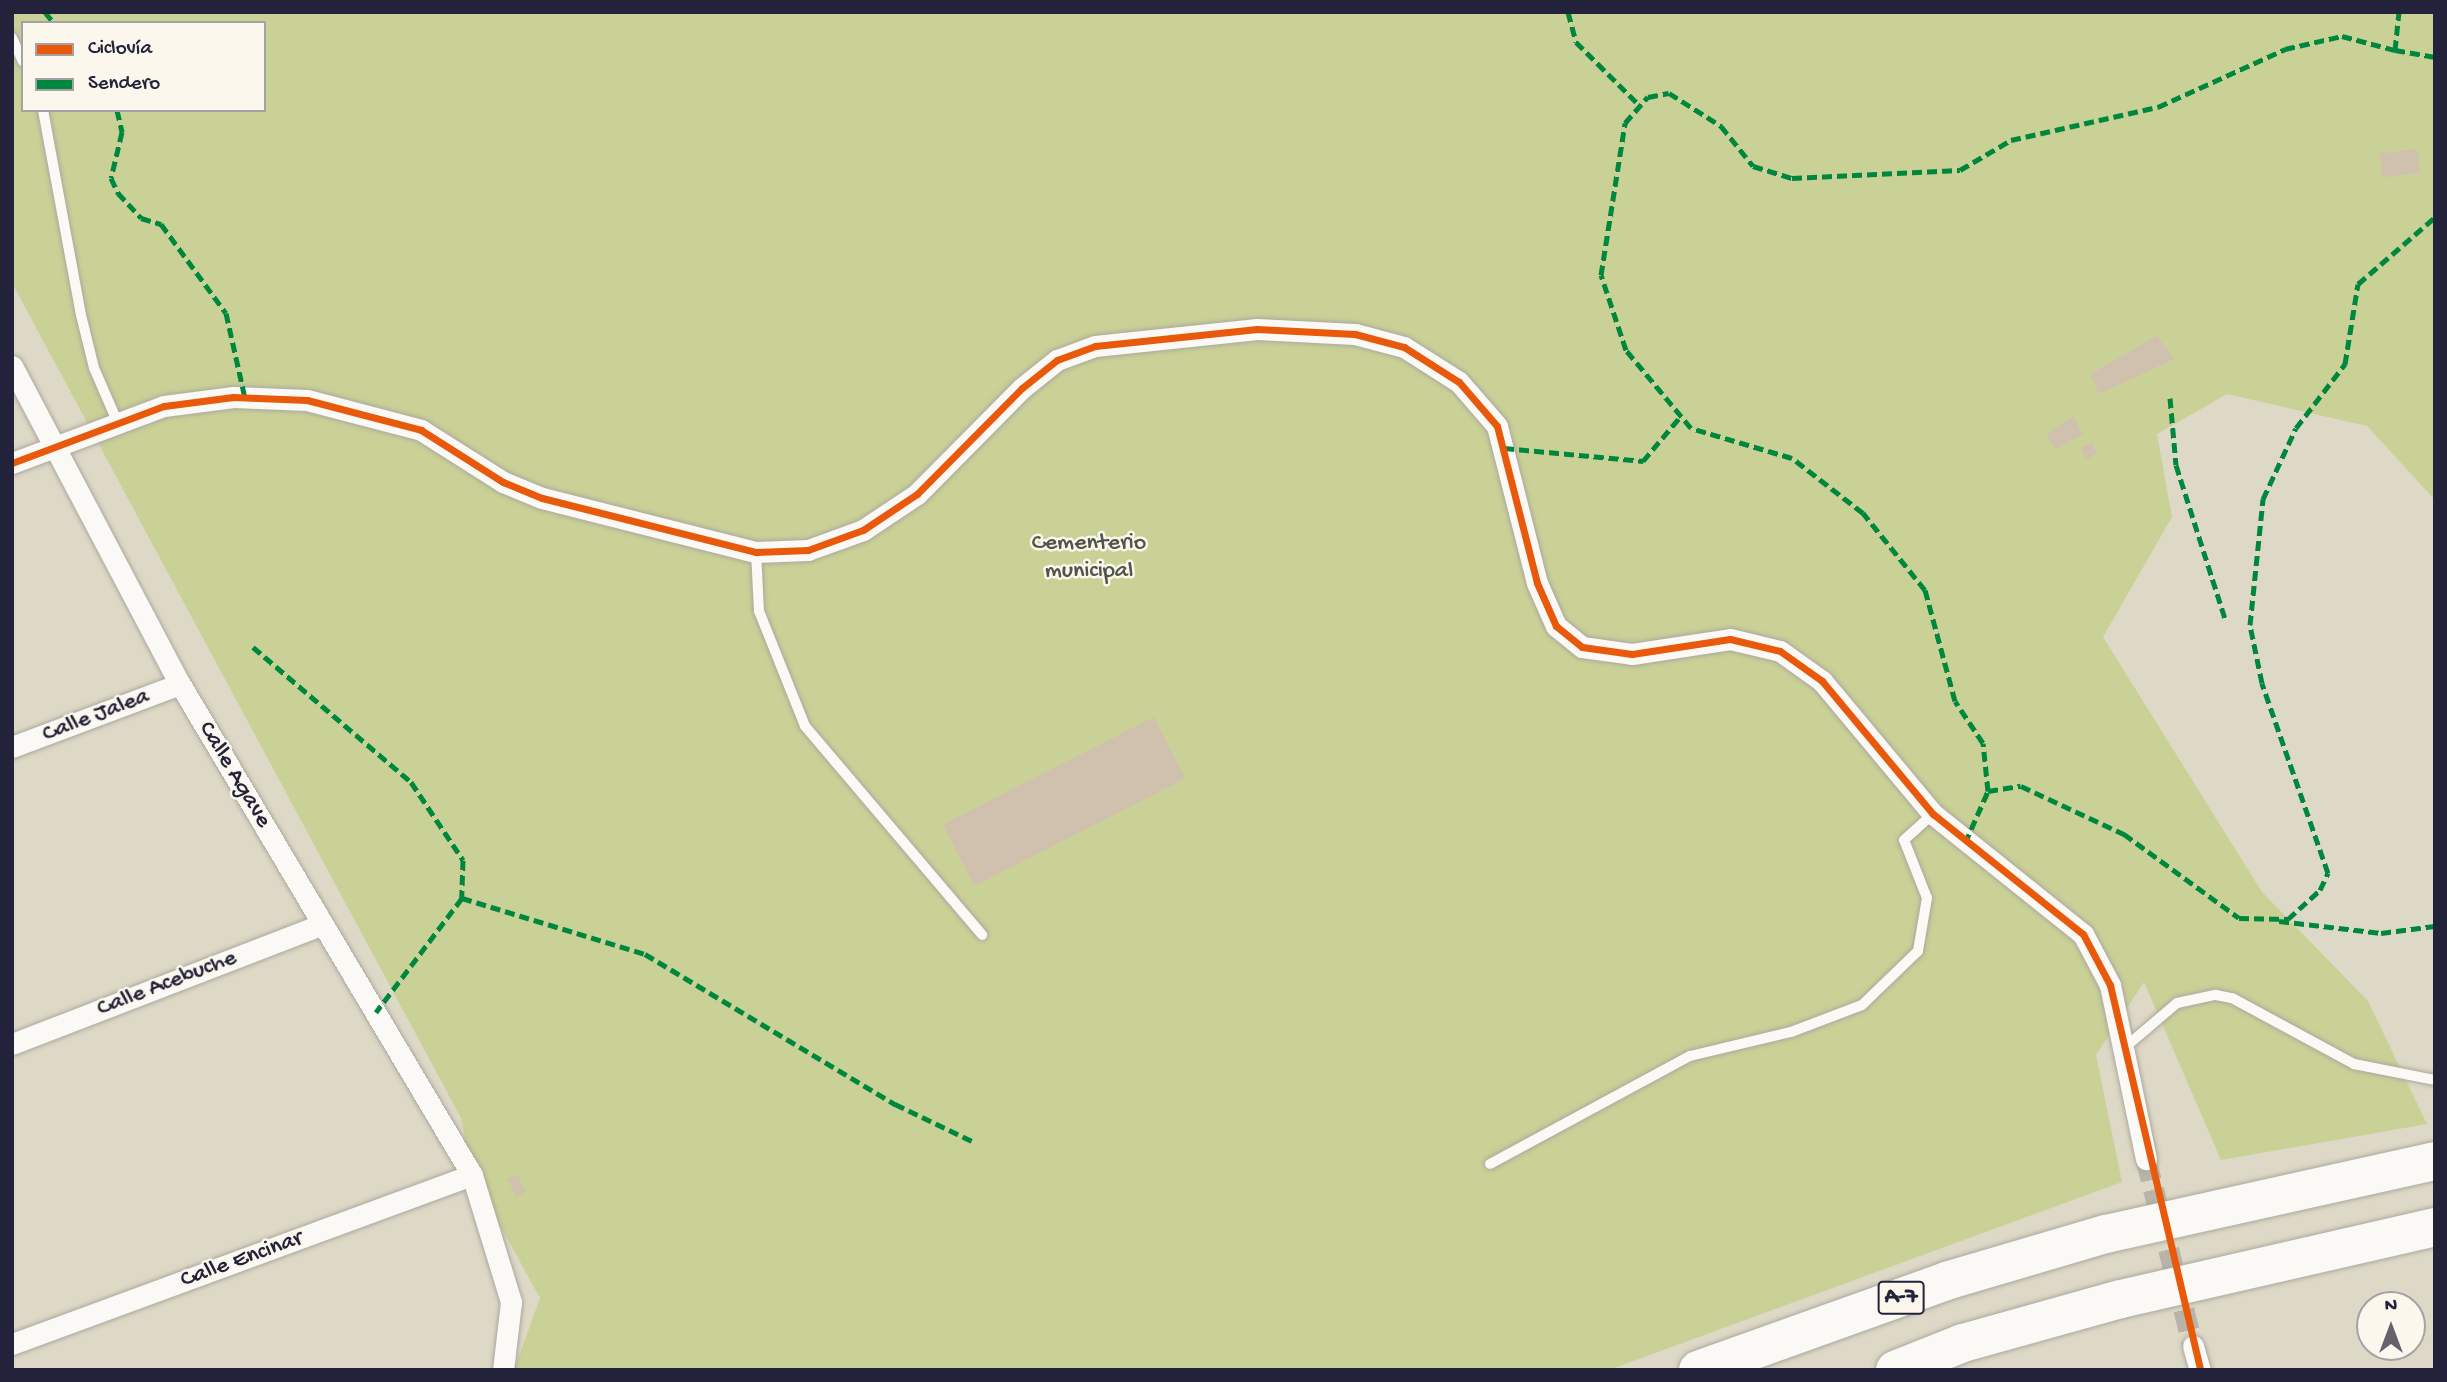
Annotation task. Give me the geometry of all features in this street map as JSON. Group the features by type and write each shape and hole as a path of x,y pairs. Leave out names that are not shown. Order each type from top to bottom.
{"highway":[{"name":"A-7","path":"1698,1370 1946,1282 2106,1234 2435,1161"},
{"path":"1895,1370 1963,1343 2121,1299 2435,1227"}],"street":[{"path":"12,463 117,421 233,397 307,400 372,412 421,430 503,482 542,498 756,552 807,550 863,530 917,494 1057,359 1095,346 1257,328 1355,334 1404,347 1459,382 1497,426 1536,583 1556,626 1582,647 1632,654 1730,639 1780,651 1822,681 1933,814 2083,934 2109,985 2146,1159"},
{"name":"Calle Agave","path":"12,366 57,446 180,684 472,1175 511,1302 503,1370"},
{"name":"Calle Jalea","path":"12,747 180,684"},
{"name":"Calle Acebuche","path":"12,1044 323,923"},
{"name":"Calle Encinar","path":"12,1345 472,1175"},
{"path":"2193,1346 2200,1370"}],"lane":[{"path":"12,38 21,58"},
{"path":"43,112 81,315 94,368 117,421"},
{"path":"756,552 759,611 805,726 982,935"},
{"path":"1490,1164 1689,1056 1791,1032 1861,1005 1918,951 1927,898 1904,840 1933,814"},
{"path":"2123,1049 2177,1003 2216,995 2232,998 2354,1064 2435,1080"}],"green space":[{"name":"Cementerio municipal","path":"12,12 2435,12 2435,500 2367,426 2227,394 2157,434 2172,517 2103,637 2262,892 2368,1001 2427,1124 2221,1160 2144,982 2096,1055 2122,1182 1609,1370 514,1370 540,1298 472,1175 461,1118 12,283"}],"building":[{"path":"2417,149 2420,173 2382,177 2379,154"},
{"path":"2157,336 2174,359 2099,394 2090,374"},
{"path":"2073,416 2083,434 2056,449 2046,435"},
{"path":"2091,442 2097,453 2087,459 2081,448"},
{"path":"1154,717 1185,778 974,886 943,825"},
{"path":"517,1174 526,1192 516,1197 507,1179"}],"tunnel":[{"path":"2146,1159 2193,1346"}],"marked path":[{"path":"45,12 52,21"},
{"path":"1568,12 1576,42 1640,106"},
{"path":"1988,791 1983,743 1955,701 1925,590 1863,513 1792,458 1691,428 1626,350 1601,275 1625,123 1648,97 1669,93 1721,126 1753,166 1792,178 1960,170 2011,140 2158,107 2285,49 2342,36 2395,50 2399,12"},
{"path":"2395,50 2435,57"},
{"path":"117,112 122,132 111,178 118,193 141,218 161,224 226,313 245,398"},
{"path":"1965,843 1988,791 2021,786 2124,834 2239,918 2288,919 2320,890 2328,873 2262,683 2250,625 2263,499 2296,428 2345,364 2358,284 2435,217"},
{"path":"2170,398 2176,465 2225,619"},
{"path":"1504,448 1643,461 1680,417"},
{"path":"253,647 411,782 463,860 462,898 376,1012"},
{"path":"462,898 645,954 895,1104 976,1143"},
{"path":"2279,921 2381,933 2435,926"}],"cycle path":[{"path":"12,463 164,406 233,397 307,400 421,430 503,482 542,498 756,552 808,550 863,530 917,494 1022,388 1057,360 1095,346 1257,329 1355,334 1404,347 1459,382 1497,426 1537,583 1556,626 1582,647 1632,654 1730,639 1780,651 1822,681 1933,814 2083,934 2110,985 2200,1370"}]}
